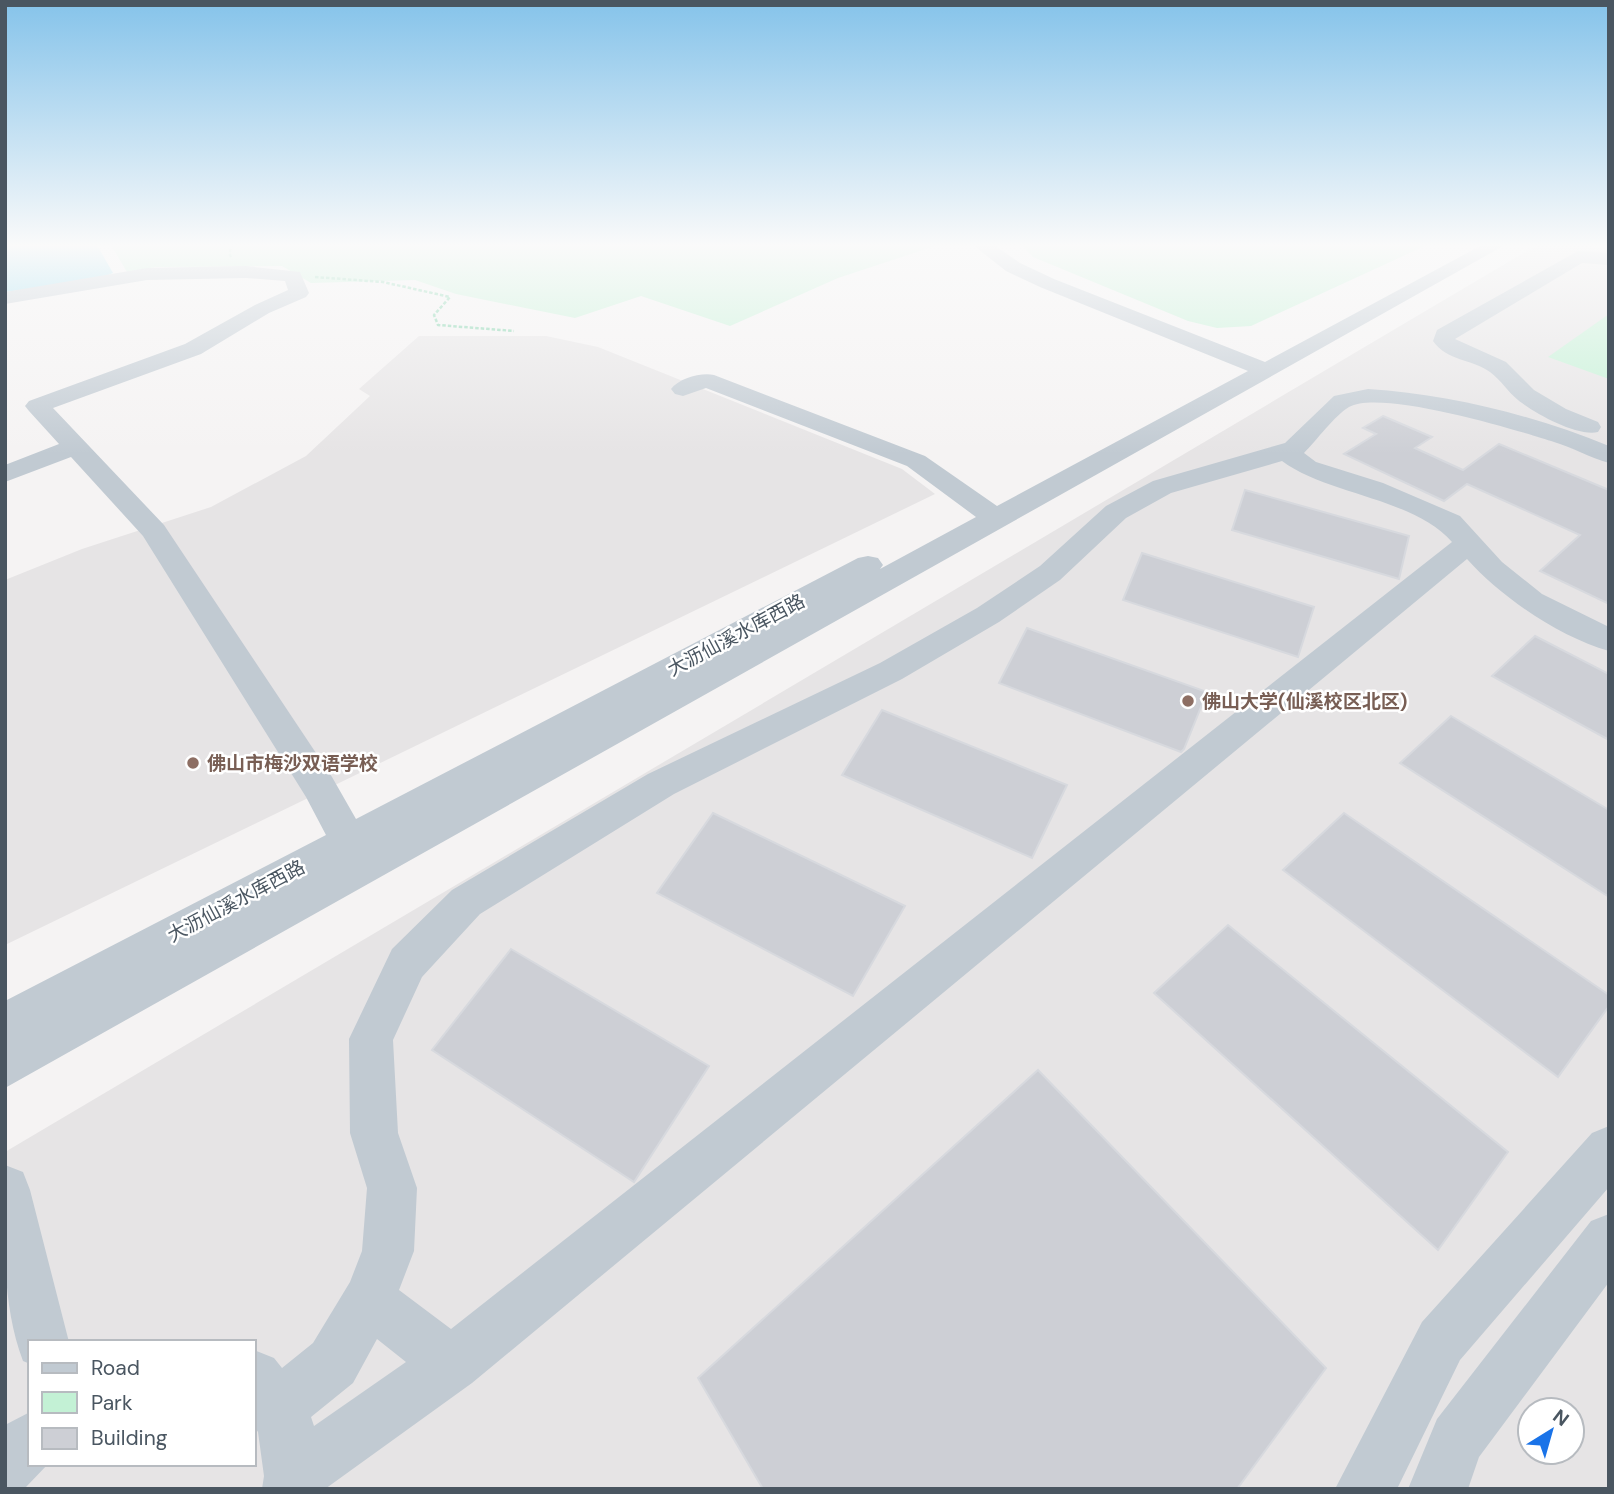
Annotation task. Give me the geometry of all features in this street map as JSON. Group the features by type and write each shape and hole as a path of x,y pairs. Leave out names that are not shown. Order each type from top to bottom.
{"street":[{"path":"252,315 192,349 37,406 154,531 318,787 355,855"},
{"path":"1133,315 1263,364"},
{"path":"1147,315 1263,364"},
{"path":"1263,364 1347,315"},
{"path":"5,1065 355,855 1263,364 1359,315"},
{"path":"1480,315 1445,335 1444,341 1452,348 1498,367 1526,395 1609,455"},
{"path":"683,389 706,380 916,461 988,513"},
{"path":"1469,543 452,1363 293,1483 285,1423 265,1394 333,1363 369,1300 388,1251 392,1188 374,1133 371,1039 407,962 466,902 662,784 891,671 988,615 1050,573 1115,512 1162,487 1294,449 1342,401 1368,396 1403,398 1609,434"},
{"path":"5,474 75,447"},
{"path":"1285,451 1307,467 1374,489 1450,522 1492,569 1531,601 1609,640"},
{"name":"大沥仙溪水库西路","path":"5,1024 355,855"},
{"path":"1365,1489 1441,1341 1609,1150"},
{"path":"5,1190 42,1340"},
{"path":"1438,1489 1457,1439 1609,1239"},
{"path":"369,1300 452,1363"},
{"path":"5,1466 28,1443"}],"path":[{"path":"434,315 438,325 514,331"}],"shaded area":[{"name":"佛山大学(仙溪校区北区)","path":"1419,315 1609,315 1609,1489 5,1489 5,1152"},
{"name":"佛山市梅沙双语学校","path":"419,336 546,336 598,347 902,469 935,494 5,945 5,580 82,549 211,507 306,456 370,396 359,389"}],"green space":[{"path":"559,315 585,315 575,318"},
{"path":"697,315 755,315 730,326"},
{"path":"1173,315 1276,315 1251,326 1217,328"},
{"path":"1608,315 1609,315 1609,379 1548,357"}],"building":[{"path":"1383,416 1432,437 1415,448 1463,470 1499,444 1609,490 1609,604 1540,571 1580,535 1467,484 1444,501 1344,454 1376,434 1363,428"},
{"path":"1245,490 1409,536 1399,579 1232,530"},
{"path":"1142,553 1314,607 1298,657 1123,600"},
{"path":"1027,628 1207,692 1184,749 1181,752 999,683"},
{"path":"1535,636 1609,674 1609,740 1492,676"},
{"path":"882,710 1067,785 1032,858 842,775"},
{"path":"1451,716 1609,810 1609,897 1400,763"},
{"path":"713,813 905,906 853,996 657,893"},
{"path":"1344,813 1609,995 1609,1006 1558,1077 1283,870"},
{"path":"1228,925 1508,1152 1438,1250 1154,993"},
{"path":"511,949 709,1066 634,1182 432,1050"},
{"path":"1038,1070 1326,1368 1237,1489 763,1489 698,1378"}],"place":[{"name":"佛山大学(仙溪校区北区)","path":"1188,701"},
{"name":"佛山市梅沙双语学校","path":"193,763"}]}
